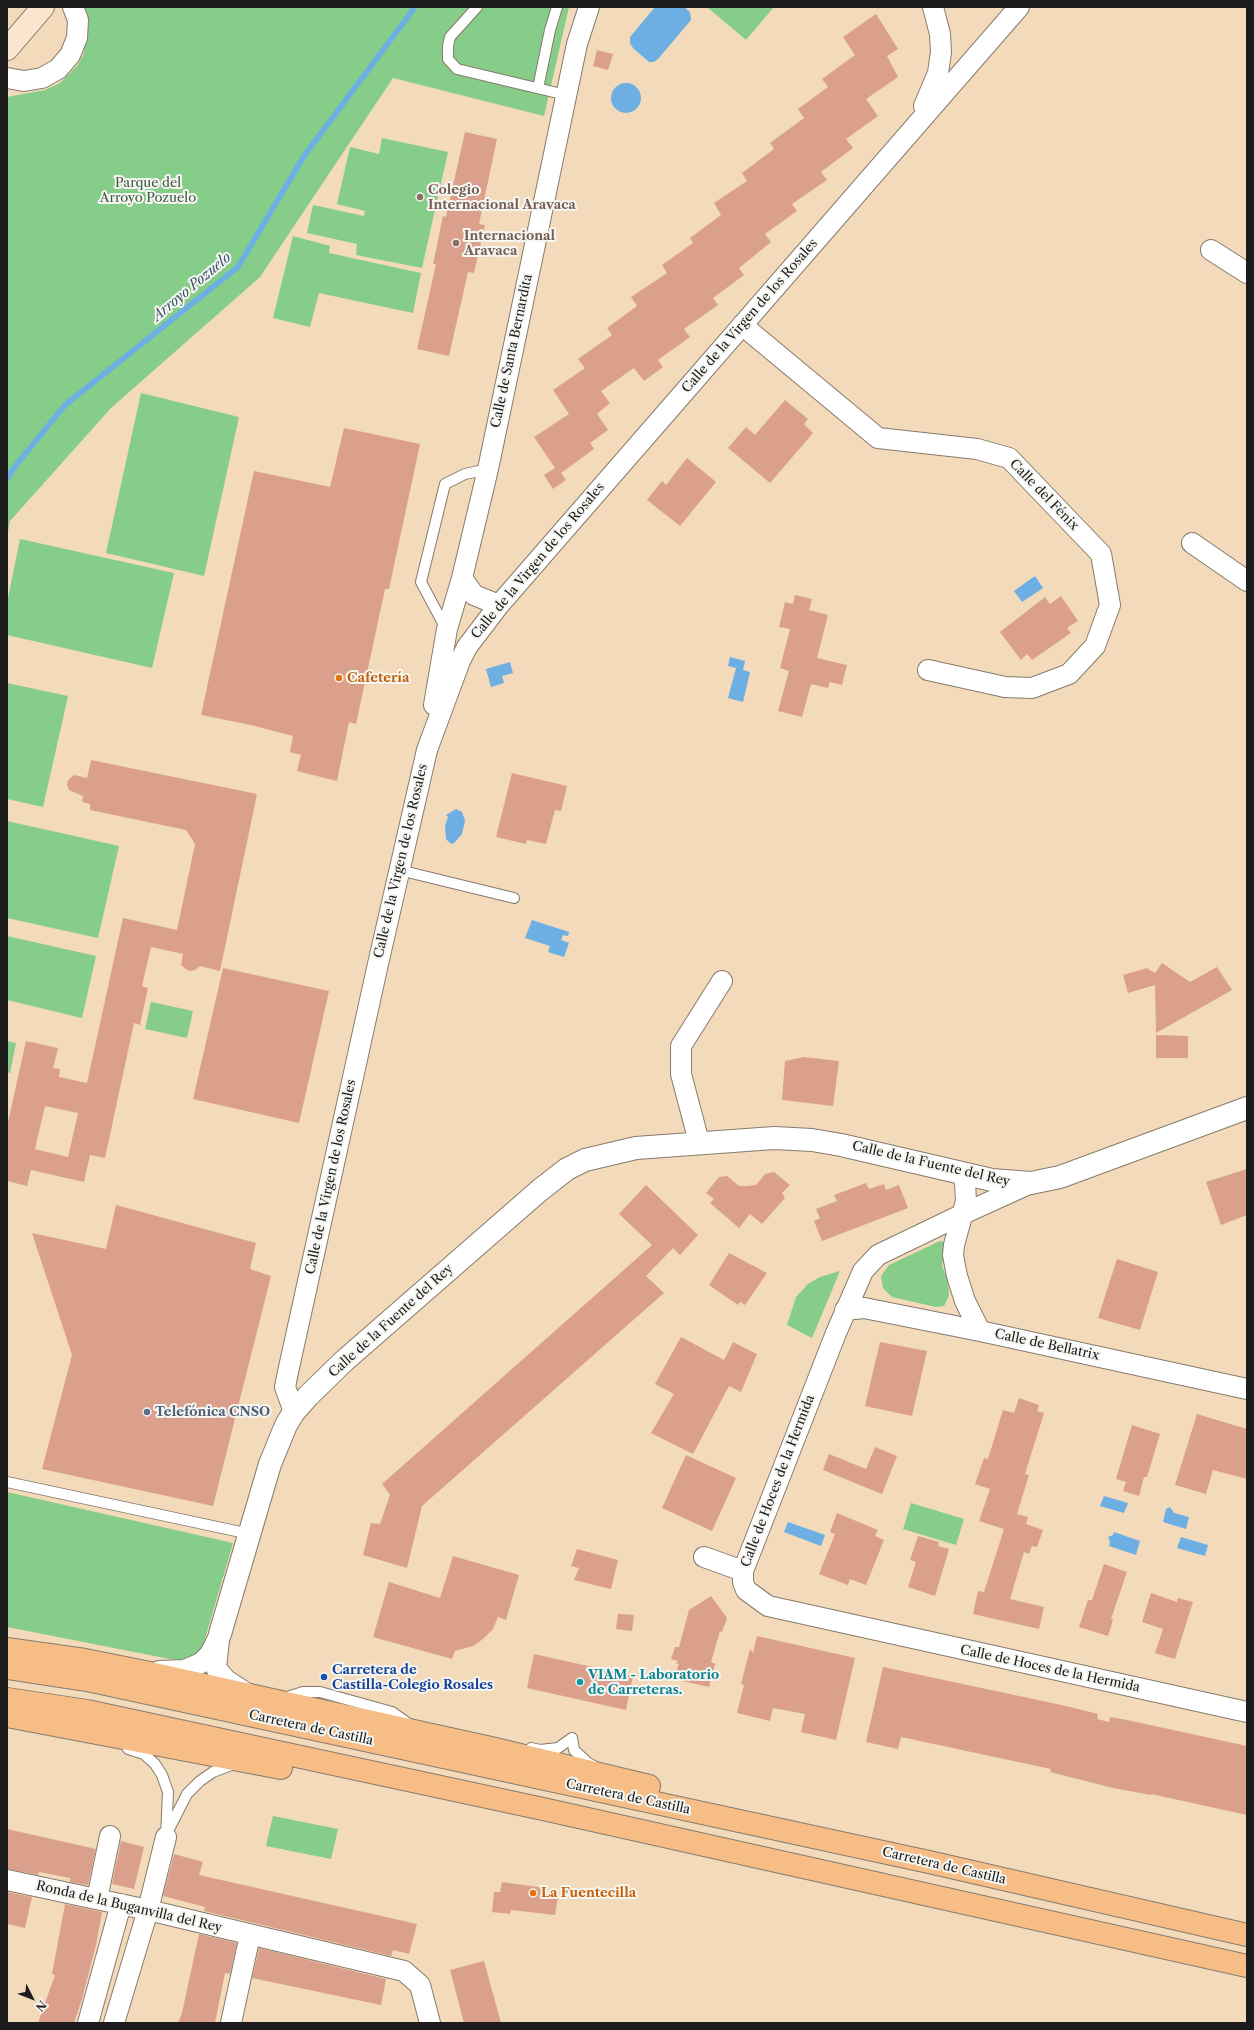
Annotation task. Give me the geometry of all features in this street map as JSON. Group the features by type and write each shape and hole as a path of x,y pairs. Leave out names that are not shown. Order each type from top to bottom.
{"highway":[{"path":"7,1634 85,1660"},
{"path":"7,1649 85,1660 145,1672 491,1748 624,1781 820,1825 929,1862"},
{"name":"Carretera de Castilla","path":"7,1668 92,1681 929,1862 1247,1936"},
{"path":"7,1699 87,1711 543,1809 1247,1966"},
{"path":"7,1716 330,1777 543,1809"}],"main road":[{"path":"7,49 43,7"}],"street":[{"path":"7,78 24,81 42,78 58,69 70,55 77,38 78,20 73,7"},
{"name":"Calle de Santa Bernardita","path":"426,750 447,629 462,578 488,469 577,44 589,7"},
{"path":"918,121 938,73 941,52 940,34 934,7"},
{"name":"Calle de la Virgen de los Rosales","path":"294,1412 286,1387 288,1372 426,750 467,646 499,605 918,121 1019,7"},
{"path":"1210,250 1247,272"},
{"name":"Calle del Fénix","path":"742,325 878,438 977,449 1009,458 1101,554 1110,605 1095,646 1069,674 1032,688 1005,687 928,670"},
{"path":"1192,543 1247,581"},
{"path":"462,578 474,595 499,605"},
{"path":"699,1142 681,1074 681,1046 722,981"},
{"name":"Calle de la Fuente del Rey","path":"145,1672 185,1670 202,1663 210,1654 220,1634 279,1442 294,1412 308,1396 344,1361 540,1190 567,1169 585,1160 613,1152 636,1148 699,1142 774,1138 812,1140 863,1148 940,1169 1010,1183 1031,1183 1060,1177 1247,1108"},
{"path":"940,1169 953,1189 955,1200 957,1217 954,1245 954,1264 965,1301 980,1330"},
{"path":"957,1217 966,1201 966,1190 961,1173"},
{"name":"Calle de Hoces de la Hermida","path":"1031,1183 878,1255 863,1271 845,1310 743,1571 743,1582 746,1590 768,1606 1247,1712"},
{"name":"Calle de Bellatrix","path":"845,1310 864,1308 980,1330 1247,1389"},
{"path":"704,1557 743,1571"},
{"name":"Calle de la Fuente del Rey","path":"220,1634 216,1668 226,1680 248,1694"},
{"path":"114,2023 148,1910 167,1834"},
{"path":"97,1899 110,1836"},
{"name":"Ronda de la Buganvilla del Rey","path":"7,1880 148,1910 404,1971 420,1985 430,2023"},
{"path":"88,2023 120,1904"},
{"path":"231,2023 250,1935"}],"lane":[{"path":"477,7 450,37 448,59 457,69 566,95"},
{"path":"538,88 550,30 557,7"},
{"path":"447,629 421,582 445,484 466,474 488,469"},
{"path":"399,870 514,898"},
{"path":"7,1482 250,1534"},
{"path":"52,1724 144,1754 155,1764 162,1775 168,1792 167,1834"},
{"path":"167,1834 187,1794 200,1781 213,1772 231,1765 247,1762"}],"green space":[{"name":"Parque del Arroyo Pozuelo","path":"83,7 569,7 544,116 393,78 260,277 111,408 10,521 7,537 7,97 45,90 60,83 77,66 83,55 88,33"},
{"path":"707,7 774,7 746,40"},
{"path":"382,138 448,152 422,268 356,255 357,244 307,233 313,205 364,216 365,211 337,204 350,147 379,154"},
{"path":"293,236 330,246 329,253 421,273 413,313 319,293 310,327 273,318"},
{"path":"141,393 239,417 204,576 106,553"},
{"path":"20,539 174,573 152,668 7,635 7,603"},
{"path":"7,683 68,696 43,807 7,799"},
{"path":"7,821 119,846 98,938 7,918"},
{"path":"7,936 96,956 82,1018 7,1000"},
{"path":"151,1002 193,1011 187,1038 145,1029"},
{"path":"7,1041 16,1043 10,1073 7,1072"},
{"path":"940,1241 947,1243 942,1266 948,1281 949,1296 944,1306 936,1307 892,1297 883,1288 881,1276 889,1265"},
{"path":"840,1271 812,1338 787,1325 796,1297 808,1284 820,1277"},
{"path":"7,1492 233,1543 202,1649 196,1655 186,1659 175,1660 7,1627"},
{"path":"911,1503 964,1519 956,1545 903,1529"},
{"path":"273,1816 338,1829 331,1859 266,1846"}],"water":[{"path":"655,7 684,7 690,12 691,20 658,59 654,62 649,62 633,48 630,43 630,37"},
{"path":"626,83 636,88 641,98 636,108 626,113 616,108 611,98 616,88"},
{"path":"1035,576 1043,588 1022,602 1014,591"},
{"path":"730,657 745,661 743,670 750,672 743,702 728,698 736,668 728,666"},
{"path":"510,662 513,673 502,676 504,683 491,687 486,669"},
{"path":"456,809 462,812 465,821 462,834 454,843 451,844 446,839 445,826 448,817 446,815"},
{"path":"532,920 569,932 568,936 563,935 561,940 569,943 564,957 548,952 550,946 525,938"},
{"path":"1104,1496 1128,1503 1124,1513 1100,1506"},
{"path":"1170,1507 1174,1513 1189,1517 1186,1529 1163,1522 1166,1509"},
{"path":"788,1522 825,1535 821,1546 784,1532"},
{"path":"1114,1532 1140,1541 1136,1555 1109,1546 1110,1542 1108,1537 1113,1535"},
{"path":"1181,1537 1208,1545 1205,1556 1177,1548"}],"building":[{"path":"876,14 898,49 887,56 898,77 866,99 878,116 846,139 853,148 821,172 827,180 792,204 797,211 765,234 771,242 739,268 744,275 713,298 718,305 684,329 690,337 658,360 663,367 644,381 634,368 601,391 610,403 597,414 608,430 590,443 594,449 561,473 566,480 553,489 544,475 555,468 534,437 569,414 553,390 585,368 578,359 612,335 607,328 637,306 631,297 667,273 662,265 693,243 690,238 721,215 714,203 747,181 742,173 774,149 770,143 804,118 798,109 828,87 822,79 855,55 843,37"},
{"path":"597,50 613,54 608,70 593,66"},
{"path":"465,132 497,139 479,224 485,225 474,273 468,272 449,356 417,349 436,264 433,264 443,216 446,217"},
{"path":"785,400 808,419 804,424 813,433 770,483 728,448 746,427 755,435"},
{"path":"344,428 420,444 389,589 385,589 356,724 349,722 337,781 297,771 301,755 290,752 293,736 251,725 201,715 254,471 330,487"},
{"path":"687,458 716,482 680,526 647,500 662,481 666,485"},
{"path":"795,595 812,599 809,610 828,615 817,658 847,665 842,685 830,682 828,688 811,684 802,717 778,711 789,671 780,668 790,629 779,627 785,602 793,604"},
{"path":"1061,596 1078,621 1067,628 1071,633 1032,660 1027,654 1021,660 1000,632 1045,597 1050,604"},
{"path":"91,760 257,794 220,971 200,966 195,970 189,971 181,965 183,954 151,947 142,986 148,988 140,1025 134,1023 105,1158 90,1155 84,1182 31,1170 27,1186 7,1181 7,1127 26,1041 58,1048 53,1068 60,1069 59,1077 87,1083 123,918 177,930 195,844 186,830 90,810 90,804 82,802 83,796 69,790 67,785 68,780 74,775 87,778","holes":["45,1106 78,1113 68,1157 35,1149"]},
{"path":"512,773 567,786 561,811 555,810 546,844 527,840 526,844 496,837"},
{"path":"1162,963 1190,982 1217,967 1232,990 1156,1033 1155,985 1128,993 1123,975 1147,968 1155,973"},
{"path":"223,968 329,991 299,1123 193,1099"},
{"path":"1156,1035 1188,1036 1188,1058 1156,1058"},
{"path":"804,1057 839,1061 833,1106 782,1100 785,1061"},
{"path":"1247,1169 1247,1215 1221,1225 1206,1182"},
{"path":"774,1172 790,1185 782,1193 785,1198 762,1224 750,1214 739,1228 710,1203 714,1199 706,1193 719,1177 727,1176 739,1186 747,1186 756,1185 765,1174"},
{"path":"866,1183 869,1189 884,1184 886,1190 899,1185 908,1208 822,1241 814,1221 820,1218 816,1209 837,1201 834,1195"},
{"path":"646,1185 698,1235 680,1255 673,1248 646,1276 664,1293 422,1506 407,1568 363,1555 371,1523 380,1524 390,1495 382,1484 652,1245 619,1214"},
{"name":"Telefónica CNSO","path":"116,1205 256,1243 250,1269 271,1276 213,1506 42,1469 72,1355 32,1233 106,1249"},
{"path":"729,1253 767,1273 745,1305 740,1302 738,1305 709,1285"},
{"path":"1117,1259 1158,1272 1140,1330 1098,1318"},
{"path":"681,1337 724,1360 733,1342 757,1354 741,1392 729,1386 693,1454 651,1433 674,1394 655,1384"},
{"path":"880,1342 927,1351 912,1416 865,1406"},
{"path":"1019,1398 1039,1405 1037,1411 1044,1413 1025,1474 1029,1475 1017,1514 1028,1517 1026,1524 1043,1530 1037,1547 1032,1546 1029,1554 1024,1552 1010,1599 1044,1607 1039,1629 973,1614 978,1591 984,1592 1004,1529 979,1521 990,1489 975,1484 984,1458 988,1459 1003,1410 1014,1413"},
{"path":"1197,1414 1247,1429 1247,1479 1213,1470 1206,1494 1175,1485"},
{"path":"1132,1425 1160,1434 1147,1477 1144,1477 1139,1496 1123,1491 1126,1482 1116,1479"},
{"path":"875,1447 897,1456 882,1494 823,1470 829,1454 866,1469"},
{"path":"686,1455 736,1478 712,1531 662,1508"},
{"path":"837,1513 878,1530 875,1536 884,1540 866,1585 850,1579 848,1585 819,1574 835,1534 830,1532"},
{"path":"918,1536 939,1542 938,1546 949,1549 935,1596 908,1587 916,1562 910,1560"},
{"path":"577,1549 618,1560 611,1589 574,1580 579,1568 571,1566"},
{"path":"453,1556 519,1575 506,1620 498,1617 493,1629 483,1639 473,1646 455,1651 452,1659 373,1637 389,1582 440,1598"},
{"path":"1104,1564 1127,1572 1111,1619 1113,1620 1108,1636 1079,1627 1088,1600 1092,1600"},
{"path":"1151,1593 1177,1602 1178,1598 1193,1602 1175,1659 1155,1653 1163,1629 1142,1622"},
{"path":"711,1596 727,1618 722,1632 720,1631 711,1662 715,1664 709,1687 682,1681 683,1672 676,1671 679,1664 676,1664 678,1661 671,1659 675,1647 679,1647 689,1610"},
{"path":"618,1614 634,1615 632,1631 616,1629"},
{"path":"757,1636 855,1658 836,1740 801,1732 805,1714 773,1708 770,1721 737,1713 744,1685 741,1684 750,1649 753,1653"},
{"name":"VIAM - Laboratorio de Carreteras.","path":"534,1654 633,1676 626,1710 527,1688"},
{"path":"883,1667 1066,1706 1098,1714 1097,1719 1109,1722 1110,1717 1247,1746 1247,1815 1151,1794 1113,1788 1050,1772 1051,1769 901,1737 898,1749 866,1742"},
{"path":"7,1829 96,1849 88,1885 70,1882 70,1878 39,1872 38,1875 7,1869"},
{"path":"121,1841 144,1847 134,1889 112,1884"},
{"path":"174,1854 203,1862 199,1875 417,1924 409,1954 393,1950 391,1956 204,1911 205,1907 163,1896"},
{"path":"502,1882 545,1888 544,1895 558,1897 555,1915 511,1910 510,1914 492,1912 494,1892 500,1892"},
{"path":"7,1892 32,1897 25,1928 7,1924"},
{"path":"65,1904 102,1912 96,1945 74,2023 38,2023 55,1975 52,1974"},
{"path":"199,1934 237,1943 230,1974 225,1973 215,2023 178,2023 182,2013"},
{"path":"259,1948 386,1979 381,2005 252,1978"},
{"path":"484,1961 501,2023 464,2023 450,1970"}],"waterway":[{"name":"Arroyo Pozuelo","path":"7,479 13,469 65,405 238,267 304,156 415,7"}],"place":[{"name":"Colegio Internacional Aravaca","path":"420,197"},
{"name":"Internacional Aravaca","path":"456,243"},
{"name":"Cafetería","path":"339,678"},
{"name":"Telefónica CNSO","path":"147,1412"},
{"name":"Carretera de Castilla-Colegio Rosales","path":"324,1677"},
{"name":"VIAM - Laboratorio de Carreteras.","path":"580,1682"},
{"name":"La Fuentecilla","path":"533,1893"}]}
